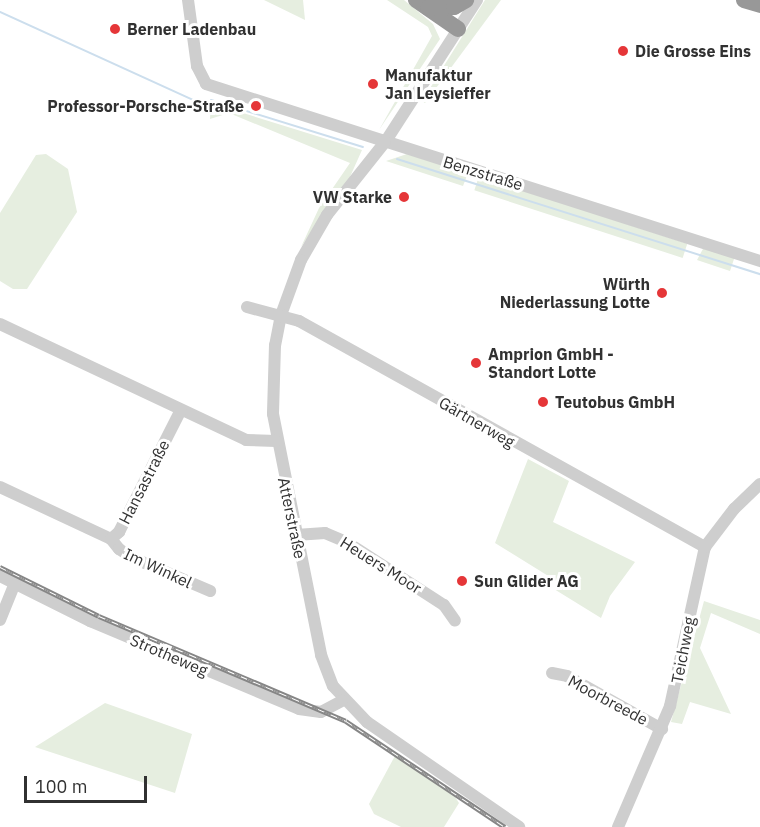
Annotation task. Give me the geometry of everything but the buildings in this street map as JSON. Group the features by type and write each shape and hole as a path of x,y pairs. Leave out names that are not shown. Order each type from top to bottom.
{"highway":[{"path":"422,4 454,7 466,0"},
{"path":"744,0 760,4"},
{"path":"422,4 458,29"}],"street":[{"name":"Benzstraße","path":"188,0 197,66 206,84 760,261"},
{"name":"Atterstraße","path":"477,0 386,142 314,236 291,284 281,315 272,377 276,441 321,655 342,701 367,722 519,827"},
{"name":"Gärtnerweg","path":"247,307 299,321 705,547"},
{"path":"0,324 246,440 276,441"},
{"name":"Hansastraße","path":"0,487 111,539 119,532 181,410"},
{"name":"Teichweg","path":"618,827 662,729 674,692 705,547 734,509 760,484"},
{"name":"Heuers Moor","path":"296,535 324,533 348,543 444,605 456,621"},
{"name":"Im Winkel","path":"111,539 118,549 133,558 210,591"},
{"name":"Strotheweg","path":"0,576 90,621 298,709 321,712 342,701"},
{"path":"0,620 15,583"},
{"name":"Moorbreede","path":"552,673 567,676 662,729"}],"shaded area":[{"path":"264,0 303,0 305,20"},
{"path":"387,0 404,0 433,24 440,39 379,130 432,36 428,27"},
{"path":"485,0 501,0 425,103 422,101"},
{"path":"211,103 362,150 349,179 301,247 319,208 350,163 229,113 210,119"},
{"path":"46,154 68,169 77,212 27,289 13,289 0,281 0,213 36,155"},
{"path":"407,154 468,173 463,186 386,161"},
{"path":"479,176 687,244 683,258 474,190"},
{"path":"704,247 735,256 730,271 697,260"},
{"path":"528,459 569,481 553,522 635,562 610,596 601,618 554,589 558,582 495,543"},
{"path":"704,601 760,620 760,634 711,613 700,648 731,714 690,702 682,724 671,722"},
{"path":"105,703 192,734 175,793 35,747"},
{"path":"396,754 455,797 459,803 444,827 401,827 374,814 369,804"}],"waterway":[{"path":"0,12 193,100"},
{"path":"211,100 363,147"},
{"path":"397,159 760,274"}],"railway":[{"path":"0,567 99,616 346,721 505,827"}],"place":[{"name":"Berner Ladenbau","path":"115,29"},
{"name":"Die Grosse Eins","path":"623,51"},
{"name":"Manufaktur Jan Leysieffer","path":"373,84"},
{"name":"Professor-Porsche-Straße","path":"256,106"},
{"name":"VW Starke","path":"404,197"},
{"name":"Würth Niederlassung Lotte","path":"662,293"},
{"name":"Amprion GmbH - Standort Lotte","path":"476,363"},
{"name":"Teutobus GmbH","path":"543,402"},
{"name":"Sun Glider AG","path":"462,581"}]}
